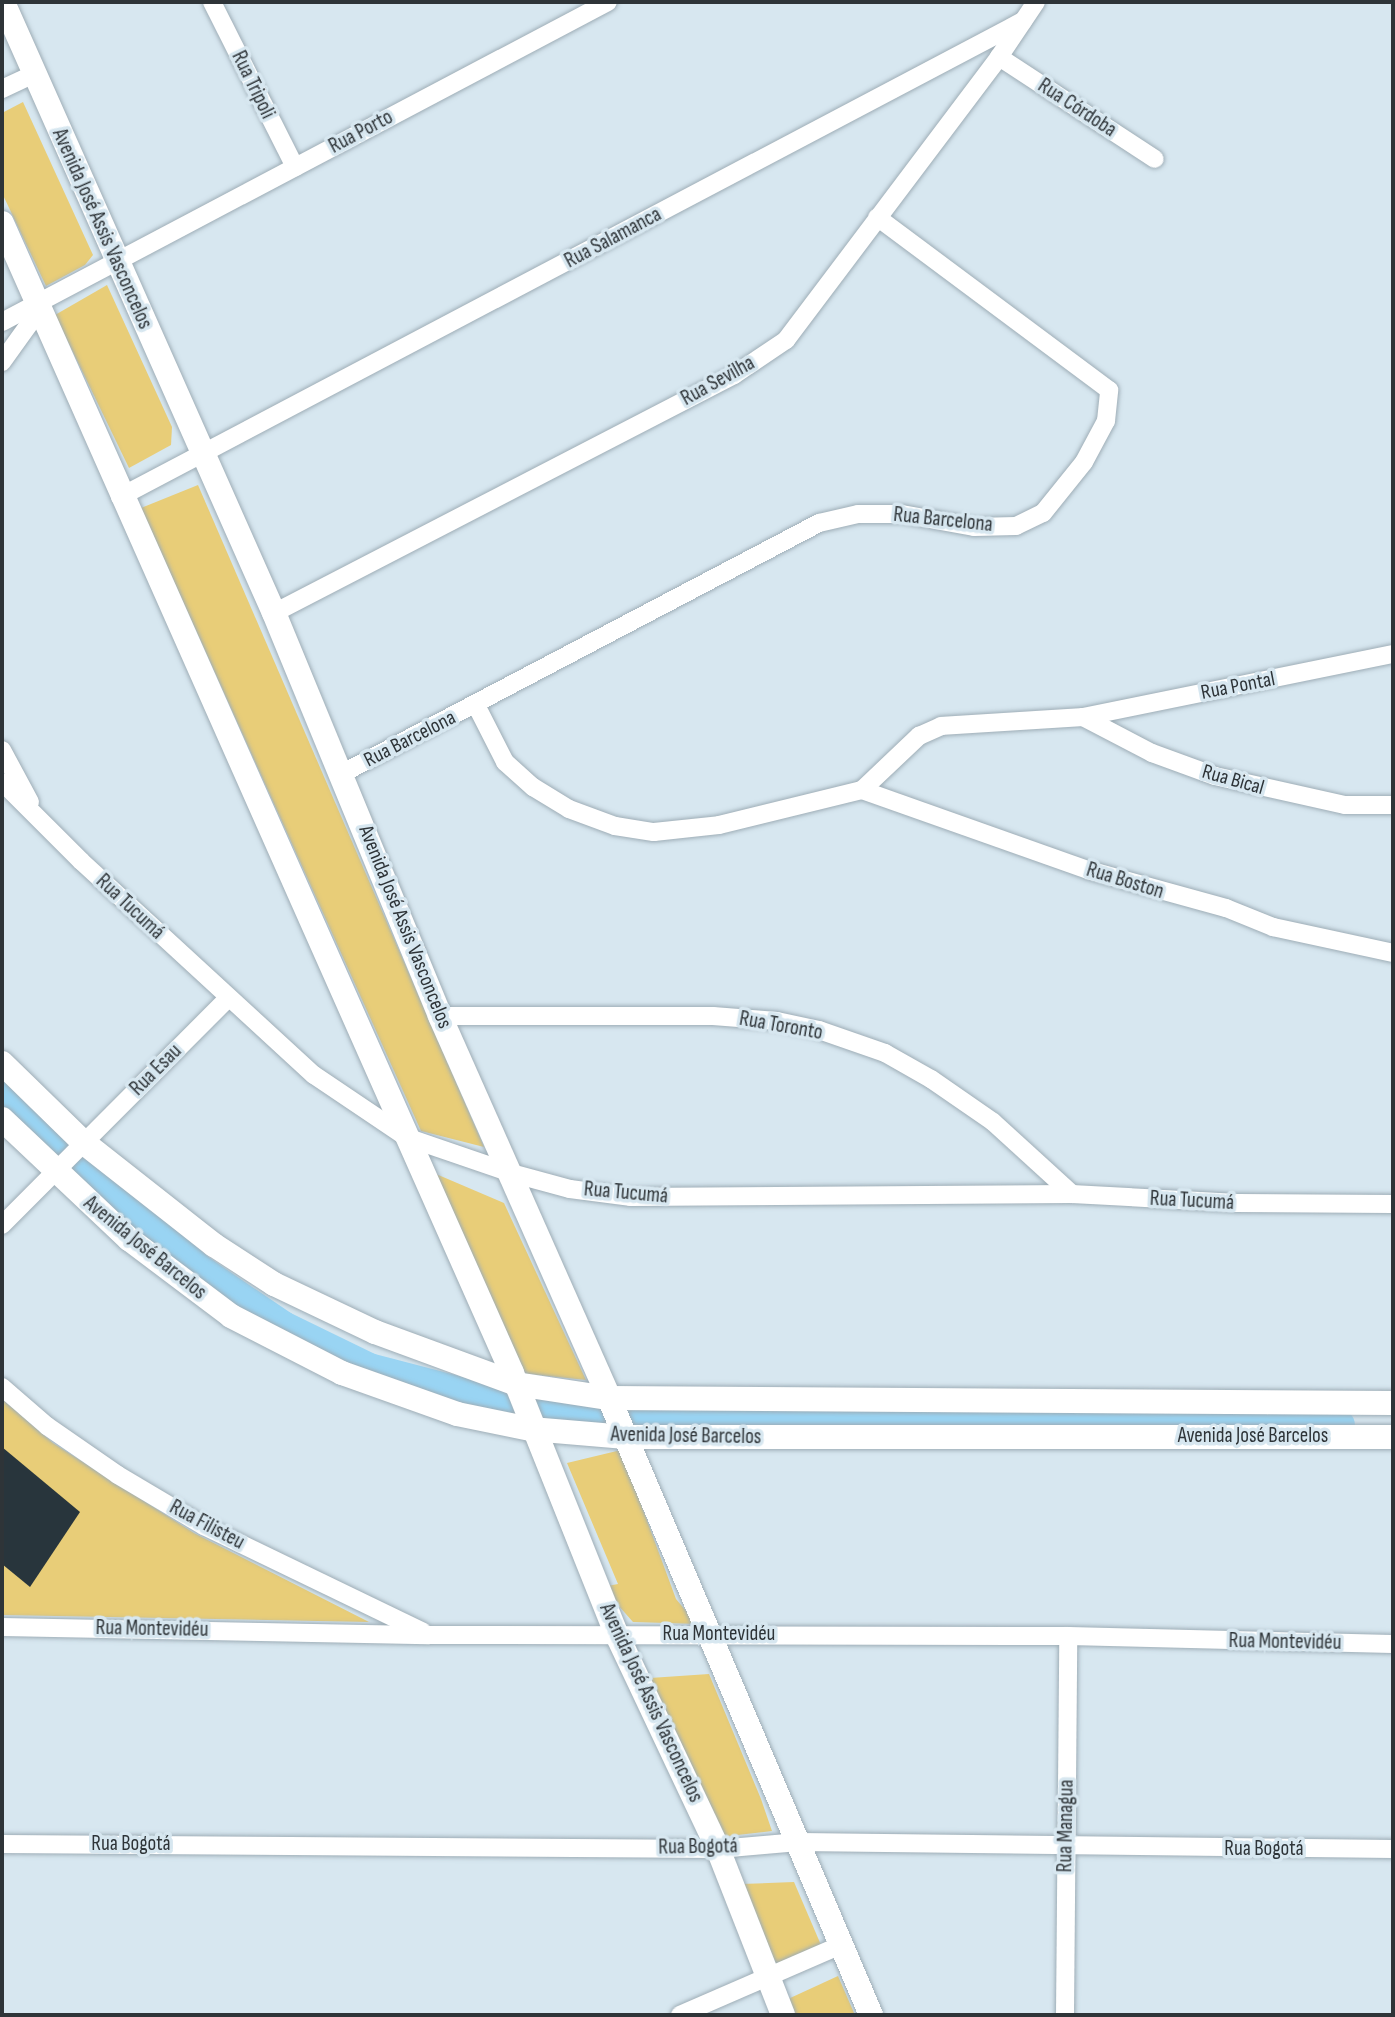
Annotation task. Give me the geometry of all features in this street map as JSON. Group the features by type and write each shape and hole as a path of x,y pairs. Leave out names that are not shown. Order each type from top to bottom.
{"street":[{"name":"Avenida José Assis Vasconcelos","path":"3,2 116,264 274,613 343,774 440,1016 617,1416 872,2015"},
{"name":"Rua Tripoli","path":"212,2 295,167"},
{"name":"Rua Porto","path":"39,306 608,2"},
{"name":"Rua Sevilha","path":"274,613 734,375 786,340 999,57 1036,2"},
{"name":"Rua Salamanca","path":"203,455 1023,21"},
{"name":"Rua Córdoba","path":"999,57 1155,159"},
{"path":"2,89 34,74"},
{"name":"Rua Barcelona","path":"343,774 819,523 858,514 902,513 974,527 1016,526 1043,513 1065,489 1106,421 1109,390 877,217"},
{"name":"Avenida José Assis Vasconcelos","path":"2,223 120,497 524,1407 617,1634 718,1849 783,2015"},
{"path":"2,322 39,306"},
{"path":"2,362 39,306"},
{"path":"120,497 203,455"},
{"name":"Rua Pontal","path":"1083,717 1393,654"},
{"path":"476,705 505,762 533,787 569,809 615,827 654,832 719,825 862,790 919,736 941,726 1083,717"},
{"name":"Rua Bical","path":"1083,717 1152,753 1215,776 1345,804 1393,805"},
{"path":"2,750 41,821"},
{"name":"Rua Tucumá","path":"2,782 228,998 314,1075 406,1138 511,1173 570,1189 631,1197 1072,1194 1237,1203 1393,1203"},
{"name":"Rua Boston","path":"862,790 1088,870 1226,908 1273,927 1393,953"},
{"name":"Rua Esau","path":"80,1146 228,998"},
{"name":"Rua Toronto","path":"440,1016 713,1016 777,1021 819,1030 885,1053 931,1079 993,1122 1072,1194"},
{"name":"Avenida José Barcelos","path":"2,1063 80,1146 214,1245 274,1284 524,1407 617,1416 1393,1403"},
{"name":"Avenida José Barcelos","path":"2,1119 59,1167 176,1277 231,1316 289,1349 405,1399 617,1416 1393,1437"},
{"path":"2,1225 80,1146"},
{"name":"Rua Filisteu","path":"2,1387 47,1426 107,1468 204,1526 429,1635"},
{"name":"Rua Montevidéu","path":"2,1627 429,1635 1068,1636 1393,1644"},
{"name":"Rua Managua","path":"1065,2015 1068,1636"},
{"name":"Rua Bogotá","path":"2,1844 718,1849 799,1842 1065,1848 1393,1849"},
{"path":"680,2015 841,1945"}],"shaded area":[{"path":"23,102 93,255 85,265 46,286 2,193 2,113"},
{"path":"107,285 172,427 171,445 129,468 55,315"},
{"path":"198,485 484,1147 421,1131 141,508"},
{"path":"436,1174 504,1203 586,1380 518,1373"},
{"path":"2,1399 53,1443 194,1533 369,1622 2,1615"},
{"path":"621,1450 676,1599 697,1624 633,1622 602,1587 618,1584 567,1463"},
{"path":"709,1674 772,1831 720,1837 650,1678"},
{"path":"794,1882 821,1945 777,1966 741,1884"},
{"path":"838,1976 855,2015 796,2015 788,1999"}],"building":[{"path":"2,1447 80,1512 30,1587 2,1564"}],"waterway":[{"path":"2,1096 198,1271 282,1328 368,1370 483,1400 595,1421 1253,1425"},
{"path":"1281,1425 1337,1425"}]}
